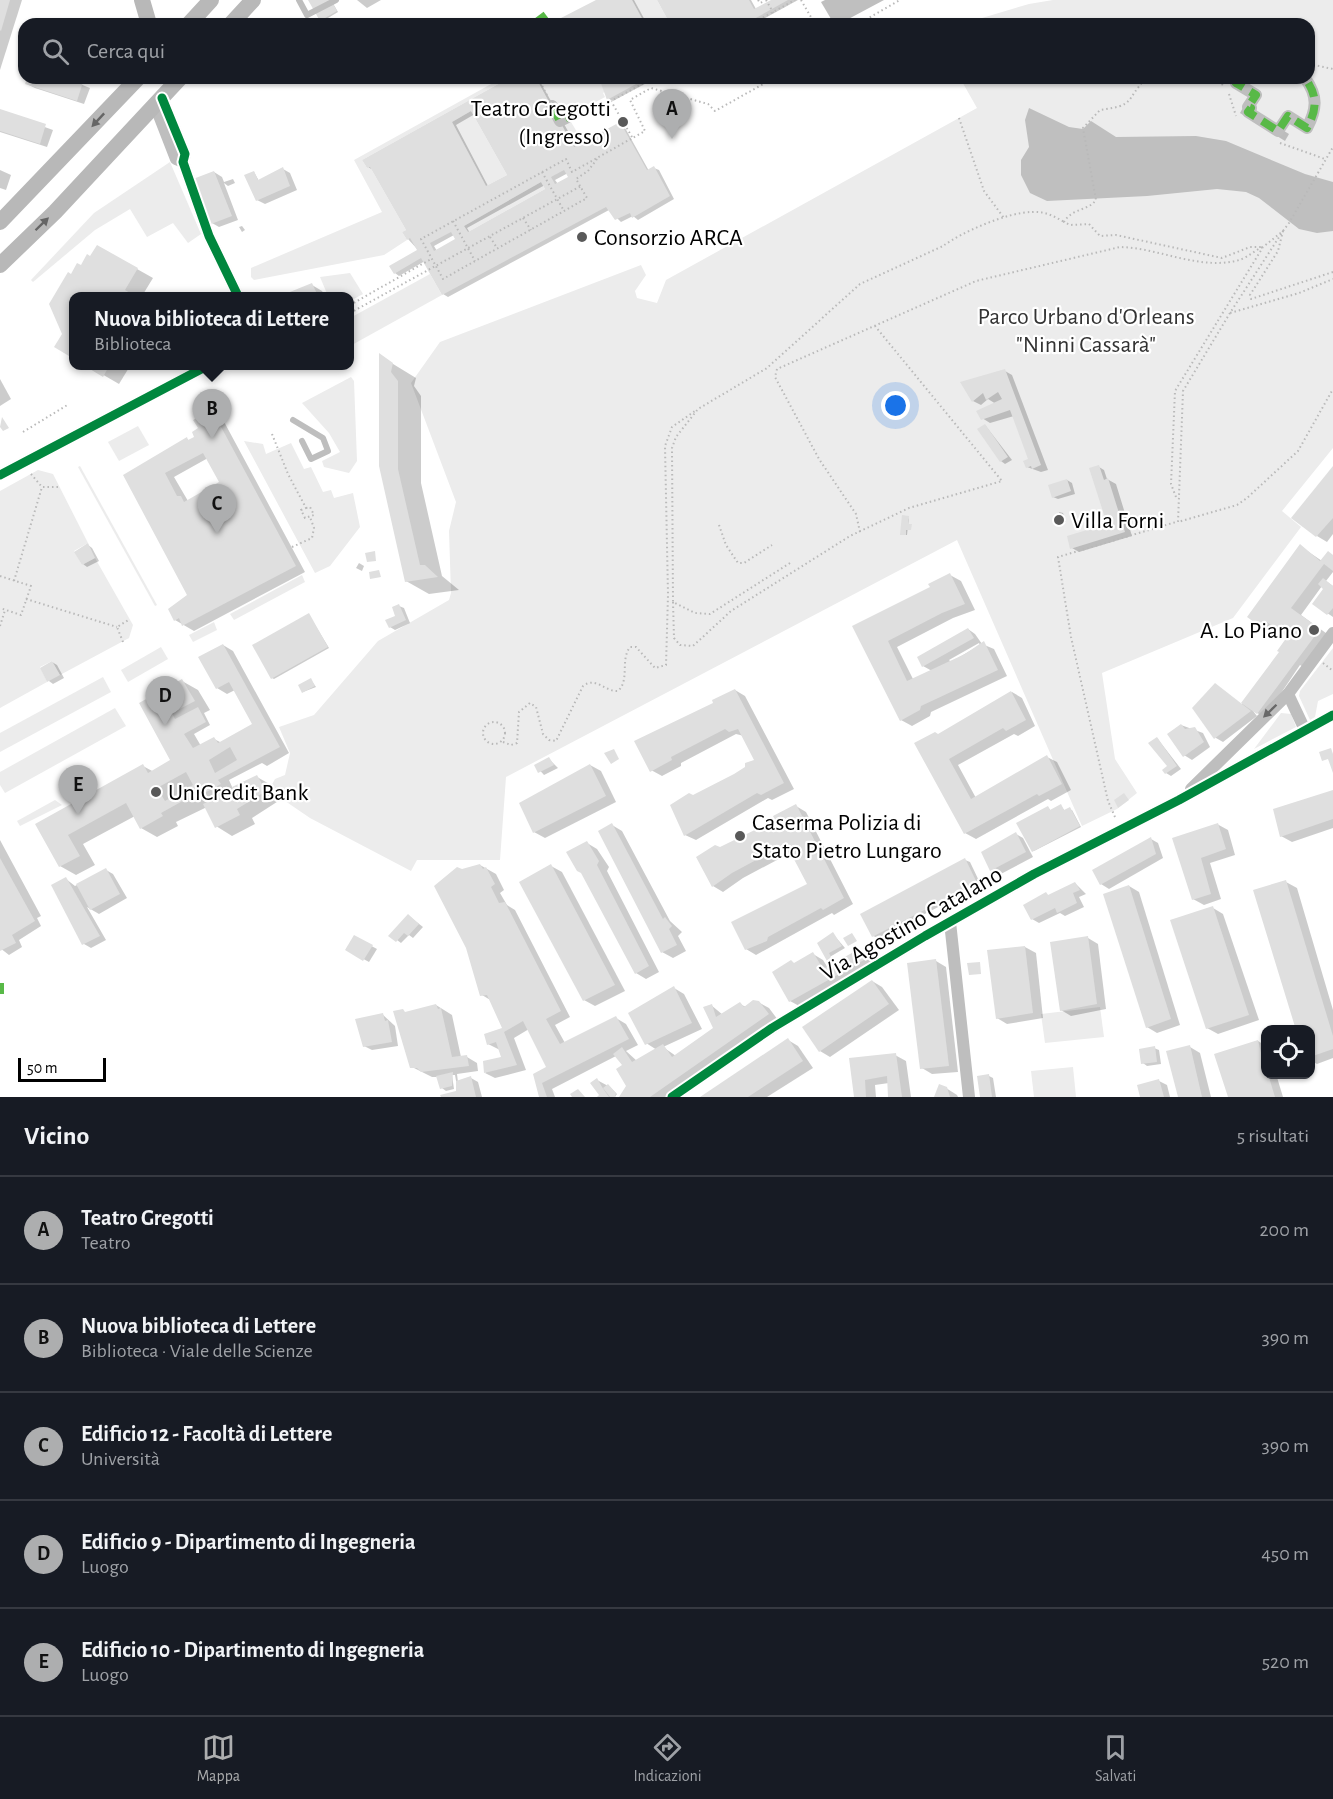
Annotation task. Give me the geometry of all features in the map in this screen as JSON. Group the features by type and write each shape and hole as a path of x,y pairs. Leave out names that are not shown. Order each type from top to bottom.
{"main road":[{"path":"142,0 147,18"},
{"path":"196,18 211,0"},
{"path":"236,18 253,0"},
{"path":"3,217 132,84"},
{"path":"0,265 55,212 174,84"}],"street":[{"path":"1238,84 1256,95 1248,107 1251,108 1248,112 1278,130 1288,116 1307,128 1313,117 1316,98 1308,84"},
{"path":"158,101 209,236 236,292"},
{"path":"552,106 561,121 566,118"},
{"path":"2,473 199,370"},
{"path":"1179,800 1288,694 1333,633"},
{"path":"1288,694 1305,730"},
{"name":"Via Agostino Catalano","path":"672,1097 772,1028 950,922 1034,874 1179,800 1333,715"},
{"path":"950,922 969,1097"}],"lane":[{"path":"299,0 307,15 336,0"},
{"path":"293,420 323,438 328,451 310,459 302,441"}],"path":[{"path":"758,0 760,3 766,0 773,13"},
{"path":"763,18 795,0"},
{"path":"801,0 812,18"},
{"path":"868,18 900,0"},
{"path":"1315,65 1333,69"},
{"path":"541,84 552,106"},
{"path":"632,138 611,101 642,84"},
{"path":"597,159 588,171 576,179 587,198 442,279 421,239 566,159 572,172 645,131 630,100 651,88 708,104 716,111 763,84"},
{"path":"1064,222 1075,211 1094,204 1096,200 1083,128 1100,110 1118,109 1128,104 1142,84"},
{"path":"959,118 984,191 1004,218"},
{"path":"1178,522 1177,499 1183,391 1230,313 1289,223 1333,147"},
{"path":"542,172 564,212"},
{"path":"354,311 580,186"},
{"path":"503,742 505,735 502,725 494,721 487,724 483,735 486,741 495,744 517,743 519,712 530,704 536,707 543,734 549,740 556,741 583,686 588,682 595,682 611,692 618,692 622,687 626,653 630,647 636,647 655,668 666,665 668,595 665,446 672,427 767,368 860,284 943,246 952,239 1004,218 1034,211 1049,214 1070,225 1089,224 1100,236 1116,235 1222,258 1250,247 1263,247"},
{"path":"523,218 531,230"},
{"path":"453,221 474,261"},
{"path":"775,373 777,369 976,281 1120,247 1140,248 1208,264 1243,260 1283,231"},
{"path":"1283,231 1278,251 1250,295 1251,299 1333,272"},
{"path":"490,237 497,248"},
{"path":"1177,499 1171,484 1175,391 1263,247"},
{"path":"354,303 430,257"},
{"path":"1230,313 1299,293 1333,279"},
{"path":"698,409 676,437 672,448 674,638 680,645 693,646 736,607 860,532 909,508 1002,481 876,326"},
{"path":"767,368 775,373 819,459 856,514 860,532"},
{"path":"1115,817 1108,801 1071,637 1058,557 1237,505 1298,452 1333,389"},
{"path":"24,432 69,404"},
{"path":"272,435 288,474 306,508 301,510 305,518 310,517 314,528 312,538 292,547"},
{"path":"31,474 42,487 59,487"},
{"path":"14,581 42,487"},
{"path":"719,525 726,545 738,562 744,563 772,545"},
{"path":"674,602 695,613 710,614 790,563"},
{"path":"0,576 31,586 21,615 0,608"},
{"path":"26,599 117,627 130,619"},
{"path":"0,626 5,610"},
{"path":"117,627 123,642"},
{"path":"1329,668 1333,671"}],"green space":[{"path":"632,0 657,0 667,18 642,18"},
{"name":"Parco Urbano d'Orleans \"Ninni Cassarà\"","path":"1053,0 1333,0 1333,448 1282,511 1301,527 1233,618 1102,673 1115,759 1137,793 1117,809 1082,826 957,540 506,777 500,860 417,860 411,871 310,818 269,790 275,779 285,775 290,753 279,727 314,715 378,641 449,600 451,593 449,531 456,502 411,383 440,342 641,265 646,275 635,291 637,298 657,303 666,280 977,108 963,84 1315,84 1315,18 982,18 1029,4"},
{"path":"491,84 498,84 362,160 367,168 370,167 406,230 402,232 407,240 384,255 254,280 251,277 251,268 382,212 354,160"},
{"path":"539,84 602,84 606,91 603,93 605,97 568,117 583,142 574,147 571,139 568,140"},
{"path":"471,111 507,175 486,186 452,122"},
{"path":"170,162 201,234 188,243 173,223 147,237 130,209 95,230 33,282 31,280 94,213"},
{"path":"541,182 545,189 468,232 464,226"},
{"path":"350,273 363,294 354,299 354,292 326,292 320,277"},
{"path":"430,274 442,295 354,344 354,316"},
{"path":"351,377 354,381 357,461 349,473 324,467 322,461 340,452 329,433 302,403"},
{"path":"138,426 149,445 119,461 108,442"},
{"path":"244,441 263,444 266,454 291,443 304,469 311,467 323,492 331,490 334,498 353,493 360,527 330,566 315,573"},
{"path":"80,466 157,605 155,606 78,467"},
{"path":"38,470 53,474 88,543 74,551 82,565 95,558 133,625 129,638 60,675 52,661 40,667 47,682 0,708 0,491"},
{"path":"302,575 305,582 234,620 230,614"},
{"path":"214,622 217,630 193,642 189,635"},
{"path":"161,647 168,659 128,682 121,670"},
{"path":"1333,648 1333,694 1318,701 1315,717 1310,720 1299,696 1300,691"},
{"path":"103,677 111,692 0,752 0,733"},
{"path":"115,708 126,726 5,793 0,785 0,772"},
{"path":"1281,713 1291,714 1296,727 1254,749"},
{"path":"55,800 62,805 20,826 17,821"},
{"path":"1100,1007 1104,1037 1045,1043 1041,1014"},
{"path":"1073,1067 1076,1097 1034,1097 1031,1071"}],"shaded area":[{"path":"825,0 884,0 850,18 830,18 821,2"},
{"path":"1029,108 1069,127 1083,129 1091,121 1116,137 1196,136 1226,141 1305,174 1333,182 1333,231 1317,233 1299,229 1259,198 1246,192 1217,189 1147,196 1047,201 1030,193 1021,175 1021,160 1029,147 1025,120"}],"building":[{"path":"0,0 10,0 1,31 0,30"},
{"path":"308,0 331,0 337,11 325,18 318,18"},
{"path":"596,0 632,0 642,18 561,18"},
{"path":"657,0 749,0 754,9 771,0 788,0 756,18 667,18"},
{"path":"25,84 82,84 77,101"},
{"path":"498,84 539,84 574,147 620,122 647,170 654,166 670,196 632,218 630,213 615,220 606,207 442,295 421,258 394,274 389,266 417,250 410,238 407,240 402,232 406,230 370,167 367,168 362,160","holes":["471,111 507,175 486,186 452,122","564,170 568,177 555,184 551,177","541,182 545,189 468,232 464,226","451,232 455,239 434,251 430,243"]},
{"path":"601,84 636,84 607,100"},
{"path":"0,109 46,124 40,144 0,131"},
{"path":"283,167 290,186 256,201 244,175 254,171 258,180"},
{"path":"214,171 232,216 211,224 193,179"},
{"path":"97,245 138,268 125,290 128,292 69,292 69,356 54,347 62,334 49,304 68,272 71,274 77,263 81,265 87,254 90,256"},
{"path":"312,283 316,292 290,292"},
{"path":"379,353 393,363 391,372 398,381 398,469 420,565 425,565 438,577 405,582 379,466"},
{"path":"1005,369 1041,465 1032,469 1031,466 1026,468 1023,461 1028,459 1010,410 981,420 976,411 1002,399 998,392 986,400 983,393 972,402 960,382"},
{"path":"92,370 107,370 103,377"},
{"path":"212,410 296,566 182,626 179,618 174,621 168,609 187,595 123,475 187,437 188,440 194,437 192,432 198,428 193,420","holes":["203,453 219,482 184,502 181,496 177,496 165,473"]},
{"path":"2,417 9,428 3,431 0,427"},
{"path":"985,424 1008,457 1000,462 977,429"},
{"path":"1099,465 1104,480 1108,478 1125,532 1070,549 1067,536 1107,524 1089,468"},
{"path":"1333,466 1333,518 1316,537 1291,518"},
{"path":"1067,479 1071,491 1052,498 1048,485"},
{"path":"902,515 909,516 908,524 912,524 911,530 906,530 906,535 900,535"},
{"path":"88,543 95,558 82,565 74,552"},
{"path":"1300,544 1320,561 1328,551 1333,555 1333,571 1324,564 1291,608 1320,629 1257,714 1241,703 1279,652 1277,651 1287,637 1267,622 1262,628 1247,617"},
{"path":"375,551 376,561 367,562 365,553"},
{"path":"379,570 381,577 370,579 369,572"},
{"path":"950,573 965,604 942,613 888,641 907,681 965,654 984,641 998,670 921,706 920,710 900,721 852,626 930,587 928,584"},
{"path":"1323,578 1333,586 1333,608 1327,615 1312,604 1323,589 1318,584"},
{"path":"399,604 406,620 389,628 385,620 395,616 392,607"},
{"path":"309,613 328,647 271,679 252,645"},
{"path":"968,628 974,638 922,667 917,657"},
{"path":"223,644 280,747 218,780 221,784 199,796 197,793 161,813 163,816 140,829 126,803 68,835 80,856 59,867 35,824 143,764 148,773 170,760 139,703 182,679 195,701 172,713 175,719 198,707 206,722 184,734 193,748 214,737 218,743 252,724 229,682 216,689 198,657","holes":["230,747 237,760 215,773 209,760","186,772 193,785 165,801 157,788"]},
{"path":"52,661 60,675 47,682 40,668"},
{"path":"311,678 315,686 302,693 298,685"},
{"path":"1215,683 1251,711 1214,739 1192,708"},
{"path":"735,689 784,783 761,795 757,793 684,836 670,805 689,793 693,795 734,774 745,767 745,763 754,760 738,729 729,732 725,729 671,757 672,760 650,772 634,741 713,703 712,700"},
{"path":"1011,691 1026,720 1006,731 1003,728 949,759 971,799 1047,755 1062,784 1039,796 1037,794 964,834 914,743 935,732 938,734"},
{"path":"1181,724 1185,729 1195,727 1204,742 1183,757 1167,734"},
{"path":"1157,737 1177,766 1165,774 1162,770 1167,766 1148,743"},
{"path":"1331,748 1333,773 1328,759 1322,761 1319,752"},
{"path":"614,749 619,759 611,764 604,753"},
{"path":"549,757 554,765 538,773 534,765"},
{"path":"590,764 606,796 533,833 519,803"},
{"path":"257,775 266,791 237,809 240,815 215,828 203,804 228,792 230,797 236,794 232,787"},
{"path":"1333,790 1333,819 1280,837 1273,809"},
{"path":"1124,793 1129,800 1118,808 1114,800"},
{"path":"796,804 844,898 768,937 767,941 745,950 731,922 807,884 786,844 732,873 712,887 696,857 715,845 720,847 775,820 773,816"},
{"path":"1061,804 1064,810 1070,807 1080,826 1032,852 1016,823 1048,806 1050,810"},
{"path":"612,823 663,919 665,917 672,926 669,929 677,945 661,953 598,831"},
{"path":"1218,823 1226,849 1201,858 1211,894 1192,900 1172,838"},
{"path":"1016,832 1026,852 990,871 981,852"},
{"path":"1151,837 1156,854 1100,885 1092,870"},
{"path":"587,841 599,861 597,865 649,966 635,974 581,873 577,871 566,852"},
{"path":"0,858 35,921 12,935 16,943 0,951"},
{"path":"965,858 977,883 872,937 860,914"},
{"path":"480,864 483,869 486,867 495,884 491,887 499,903 505,902 561,1011 546,1019 560,1044 616,1016 629,1039 542,1083 547,1097 539,1097 533,1074 546,1067 523,1021 504,1032 517,1065 484,1073 483,1061 501,1057 496,1042 487,1045 484,1034 502,1028 487,995 480,996 466,948 434,886 457,867 462,869"},
{"path":"551,864 615,985 583,1001 519,882"},
{"path":"106,868 120,894 90,910 76,884"},
{"path":"66,877 100,936 82,945 51,885"},
{"path":"1286,880 1333,1036 1333,1049 1315,1055 1315,1025 1294,1025 1253,890"},
{"path":"1075,882 1080,890 1073,893 1077,903 1057,913 1055,908 1031,920 1023,905 1046,892 1048,895"},
{"path":"1129,885 1171,1019 1146,1028 1103,894"},
{"path":"1213,906 1249,1015 1206,1029 1170,920"},
{"path":"408,914 419,924 408,936 404,933 396,942 388,936"},
{"path":"833,932 842,946 829,953 831,957 827,961 817,943"},
{"path":"852,933 857,941 848,946 843,938"},
{"path":"354,935 373,945 363,961 345,950"},
{"path":"1088,936 1097,1004 1060,1011 1050,942"},
{"path":"1025,946 1033,1013 996,1019 987,950"},
{"path":"859,949 864,960 789,1002 772,972 791,960 794,963 813,952 823,969"},
{"path":"936,959 949,1066 920,1069 907,963"},
{"path":"980,962 981,974 969,975 967,963"},
{"path":"872,980 889,1004 819,1052 802,1027"},
{"path":"674,986 692,1023 645,1045 628,1013"},
{"path":"753,1000 759,1001 769,1014 650,1097 619,1097 626,1086 616,1069 622,1065 613,1054 622,1047 632,1062 663,1044 672,1057 713,1028 703,1007 712,1004 716,1017 740,1002 744,1007"},
{"path":"436,1004 438,1009 441,1008 452,1057 467,1055 469,1066 421,1072 417,1068 410,1068 393,1011 403,1009 405,1012"},
{"path":"383,1013 385,1021 388,1020 392,1042 363,1047 355,1019"},
{"path":"788,1038 803,1061 748,1097 700,1097"},
{"path":"1258,1040 1261,1053 1261,1079 1270,1079 1275,1097 1228,1097 1214,1054"},
{"path":"1190,1045 1202,1097 1178,1097 1166,1051"},
{"path":"1155,1046 1157,1062 1141,1064 1139,1049"},
{"path":"896,1053 902,1097 888,1097 887,1076 865,1080 866,1097 854,1097 849,1058"},
{"path":"453,1072 452,1086 440,1089 436,1076"},
{"path":"989,1074 992,1097 980,1097 977,1076"},
{"path":"471,1076 476,1097 441,1097 440,1095 456,1091 456,1081"},
{"path":"597,1078 609,1097 597,1097 599,1095 590,1083"},
{"path":"1159,1079 1164,1097 1140,1097 1137,1085"},
{"path":"608,1084 616,1093 615,1097 610,1097 603,1088"},
{"path":"939,1084 947,1087 950,1097 934,1097"},
{"path":"578,1089 585,1097 572,1097 570,1094"}],"marked path":[{"path":"542,18 546,15"},
{"path":"1238,84 1256,95 1248,107 1251,108 1248,112 1278,131 1288,116 1307,128 1315,103 1308,84"},
{"path":"552,106 560,121 566,118"},
{"path":"0,983 0,994"}],"cycle path":[{"path":"162,98 185,154 183,162 209,236 236,292"},
{"path":"0,475 199,370"},
{"path":"672,1097 772,1028 925,936 1034,874 1179,800 1333,715"}],"place":[{"name":"Teatro Gregotti (Ingresso)","path":"623,122"},
{"name":"Teatro Gregotti","path":"672,139"},
{"name":"Consorzio ARCA","path":"582,237"},
{"name":"Nuova biblioteca di Lettere","path":"212,439"},
{"name":"Villa Forni","path":"1059,520"},
{"name":"Edificio 12 - Facoltà di Lettere","path":"217,534"},
{"name":"A. Lo Piano","path":"1314,630"},
{"name":"Edificio 9 - Dipartimento di Ingegneria","path":"165,726"},
{"name":"UniCredit Bank","path":"156,792"},
{"name":"Edificio 10 - Dipartimento di Ingegneria","path":"78,815"},
{"name":"Caserma Polizia di Stato Pietro Lungaro","path":"740,836"}]}
